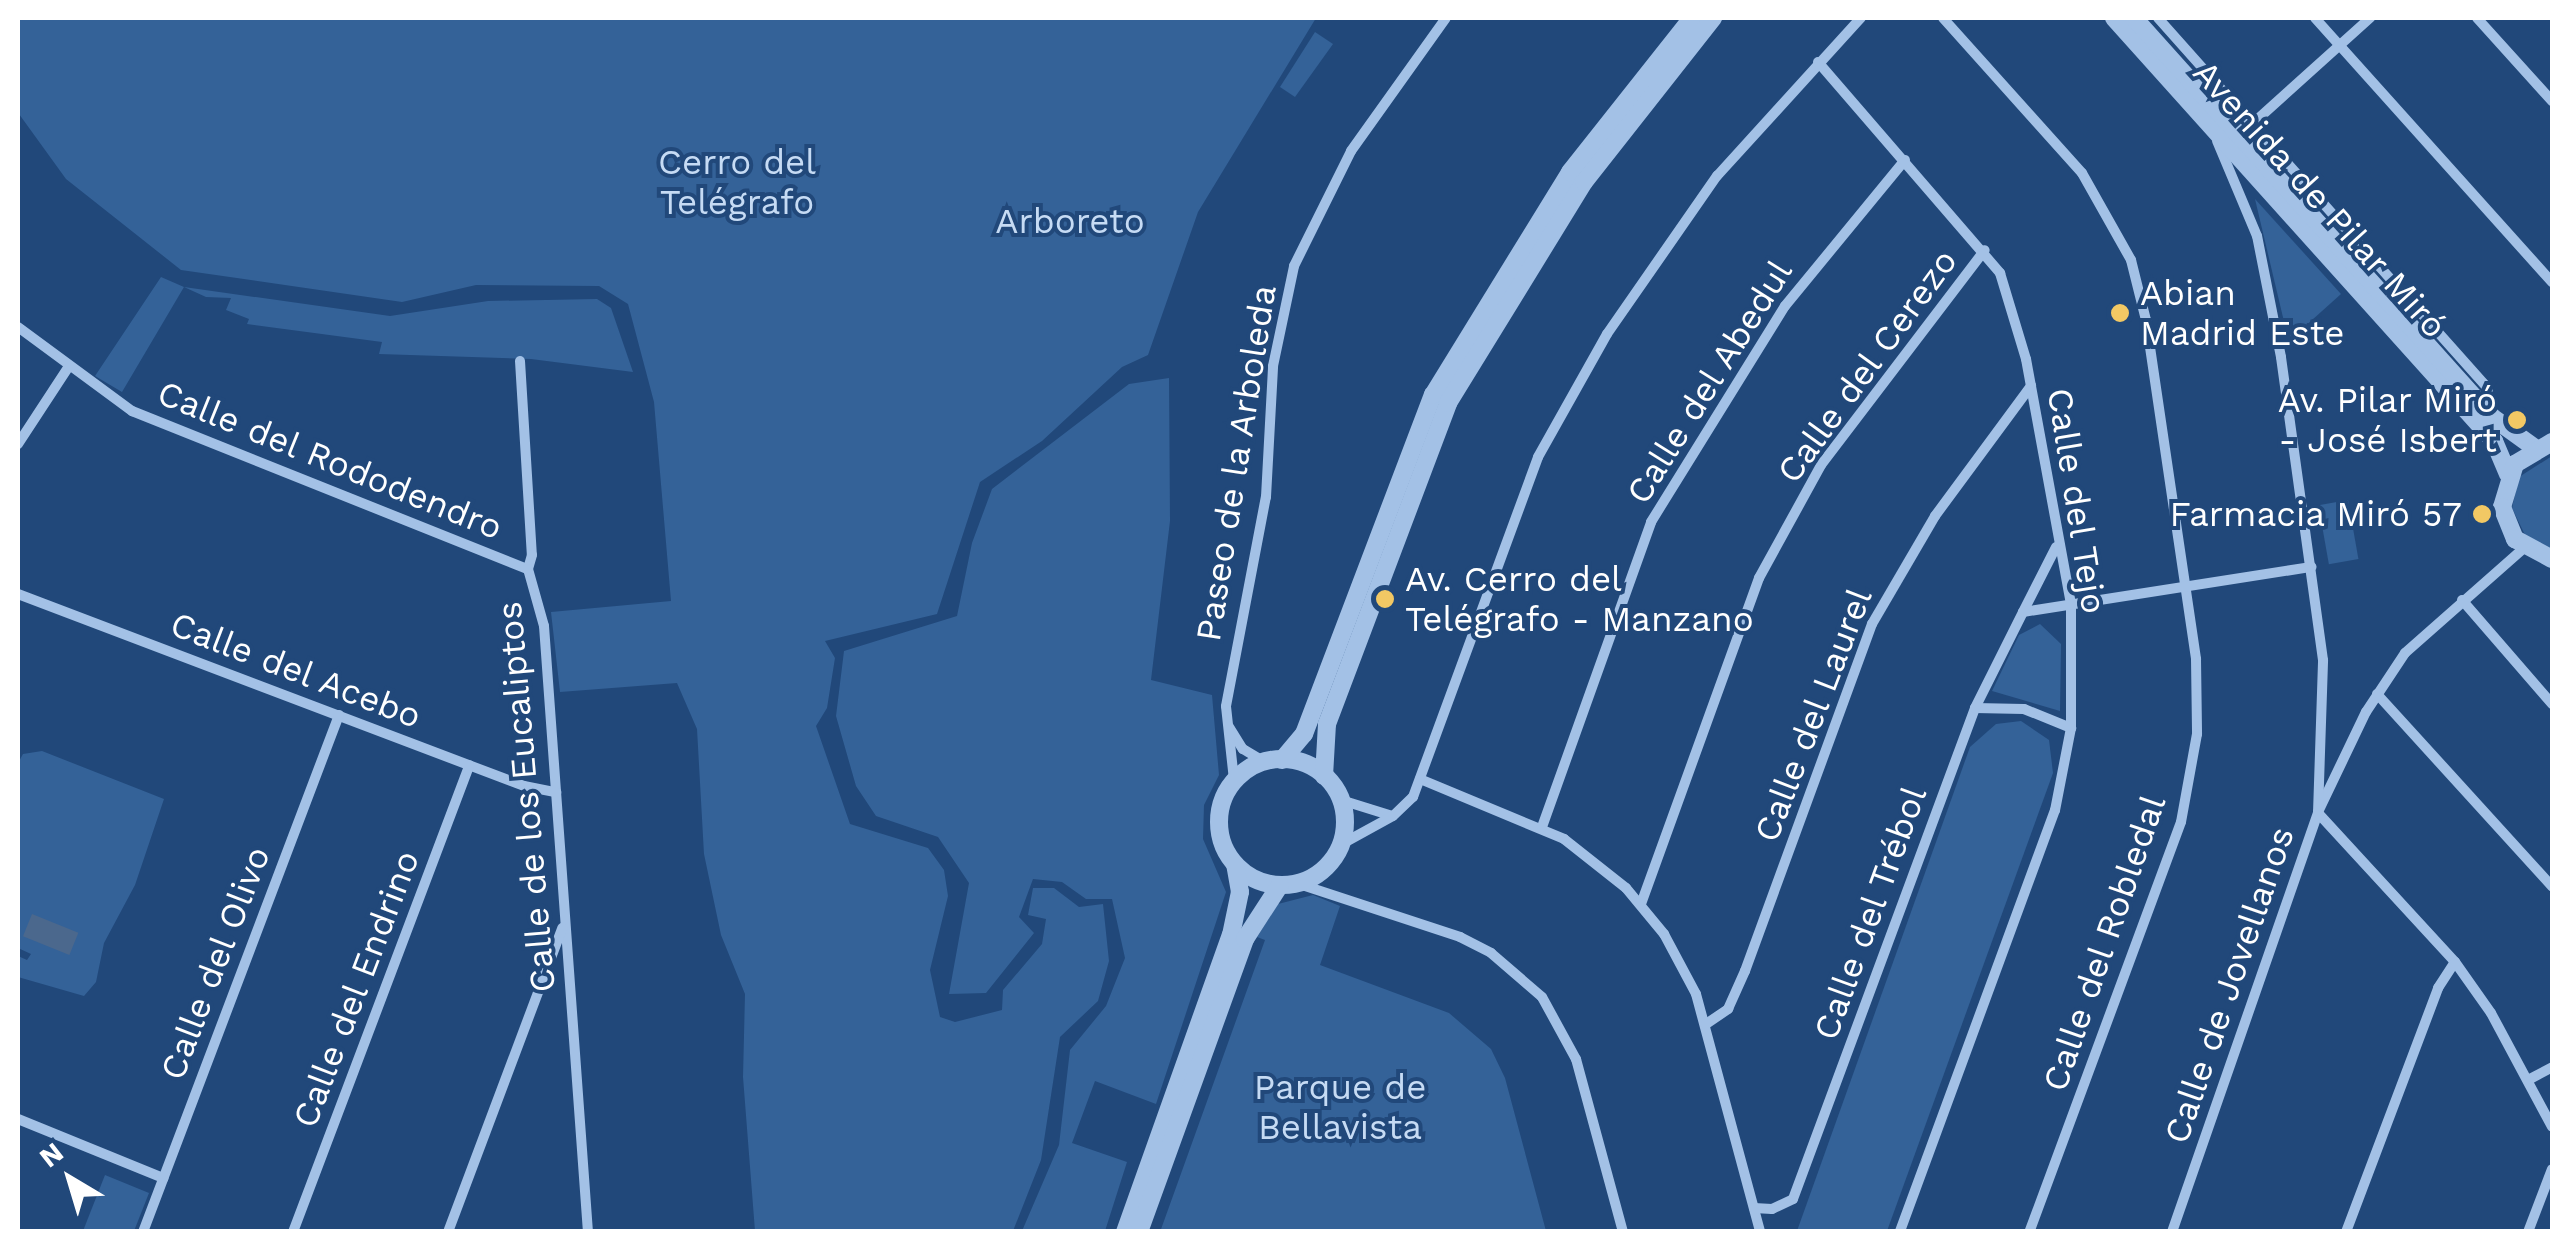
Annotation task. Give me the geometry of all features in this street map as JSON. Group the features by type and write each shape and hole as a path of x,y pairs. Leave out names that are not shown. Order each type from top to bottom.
{"street":[{"name":"Paseo de la Arboleda","path":"1234,780 1226,721 1266,497 1273,366 1294,266 1351,151 1446,18"},
{"path":"1282,760 1304,734 1440,382 1570,172 1692,18"},
{"path":"1324,776 1327,724 1448,402 1584,182 1714,18"},
{"path":"1139,1232 1245,939 1288,884 1316,875 1340,845 1393,816 1420,779 1538,457 1607,334 1717,176 1861,18"},
{"name":"Calle del Robledal","path":"1943,18 2082,173 2116,226 2146,320 2188,586 2197,734 2181,822 2029,1232"},
{"name":"Avenida de Pilar Miró","path":"2114,18 2494,440 2508,474"},
{"name":"Avenida de Pilar Miró","path":"2134,18 2246,130"},
{"name":"Avenida de Pilar Miró","path":"2158,18 2246,130 2492,417 2544,445"},
{"path":"2315,18 2552,282"},
{"path":"2246,130 2370,18"},
{"path":"2477,18 2552,102"},
{"name":"Calle del Tejo","path":"1818,62 1985,250 2015,308 2056,546 2070,605 2071,728 2055,810 1900,1232"},
{"name":"Calle de Jovellanos","path":"2172,1232 2318,813 2320,754 2323,660 2312,567 2257,236 2208,122"},
{"name":"Calle del Abedul","path":"1542,827 1651,522 1785,306 1905,160"},
{"name":"Calle del Cerezo","path":"1641,904 1759,578 1821,465 1985,250"},
{"name":"Calle del Rododendro","path":"18,327 67,369 132,411 228,454 528,569"},
{"name":"Calle de los Eucaliptos","path":"520,361 532,555 528,569 544,626 588,1232"},
{"path":"18,444 67,369"},
{"name":"Calle del Laurel","path":"1706,1024 1728,1009 1745,971 1872,624 1935,516 2031,386"},
{"path":"2544,445 2508,474 2504,521 2524,548 2552,560"},
{"name":"Calle del Trébol","path":"1754,1208 1772,1209 1794,1198 1975,708 2056,546"},
{"path":"2524,548 2405,653 2377,694 2340,762 2318,813 2455,962 2528,1080 2552,1127"},
{"path":"2022,612 2312,567"},
{"name":"Calle del Acebo","path":"18,594 469,765 556,792"},
{"path":"2462,600 2552,704"},
{"path":"2377,694 2552,886"},
{"path":"1975,708 2024,709 2071,728"},
{"name":"Calle del Olivo","path":"143,1232 338,715"},
{"path":"1226,721 1243,748 1263,761"},
{"path":"2320,754 2340,762"},
{"path":"1125,1232 1231,934 1240,892 1235,865 1218,823 1234,780 1263,761 1282,760 1324,776 1341,800 1368,814 1393,816"},
{"name":"Calle del Endrino","path":"293,1232 469,765"},
{"path":"1420,779 1542,827 1597,861 1641,904 1682,964 1706,1024 1760,1232"},
{"path":"1340,845 1341,800"},
{"path":"1235,865 1460,938 1492,953 1542,997 1576,1058 1623,1232"},
{"path":"448,1232 564,923"},
{"path":"2346,1232 2445,971 2455,962"},
{"path":"546,968 568,967"},
{"path":"2528,1080 2552,1067"},
{"path":"18,1119 164,1178"},
{"path":"2528,1232 2552,1169"}],"green space":[{"name":"Cerro del Telégrafo","path":"18,18 1316,18 1198,212 1148,355 1122,367 1042,441 980,482 937,614 825,641 835,658 827,708 816,726 850,824 928,848 944,870 948,896 930,970 940,1017 955,1022 1002,1010 1003,990 1042,944 1046,919 1028,915 1033,888 1054,888 1079,907 1103,904 1109,961 1098,1001 1060,1037 1041,1160 1013,1231 755,1231 743,1077 745,994 721,935 704,854 697,729 677,683 560,692 551,612 671,601 654,402 628,304 599,286 476,285 402,302 181,270 66,179 19,114"},
{"path":"1315,32 1333,44 1295,97 1280,87"},
{"path":"2255,199 2341,294 2292,338 2286,330"},
{"path":"161,277 184,287 122,392 95,376"},
{"path":"184,287 390,316 488,301 597,299 611,308 633,372 531,359 379,354 382,342 247,324 249,319 226,310 231,298 206,297"},
{"path":"1169,378 1170,521 1151,680 1212,695 1219,775 1204,805 1203,839 1226,892 1156,1104 1095,1081 1072,1143 1127,1162 1105,1231 1022,1231 1059,1145 1070,1050 1106,1006 1125,958 1112,899 1086,899 1062,882 1033,879 1019,917 1034,933 986,993 949,994 969,883 938,837 876,816 856,786 836,716 844,651 957,616 972,543 992,489 1129,384"},
{"path":"2552,456 2552,550 2525,535 2512,508 2519,477"},
{"path":"2348,500 2358,559 2329,564 2318,505"},
{"path":"2040,624 2061,644 2060,711 1992,691 2019,635"},
{"path":"2021,721 2049,740 2053,773 1887,1231 1797,1231 1970,747 1996,724"},
{"path":"42,751 164,799 135,885 104,943 96,982 84,996 18,977 18,956 27,960 31,954 18,948 18,763 23,754"},
{"name":"Parque de Bellavista","path":"1313,895 1340,906 1320,965 1449,1013 1491,1049 1505,1078 1546,1231 1160,1232 1265,940 1257,937 1278,904"},
{"path":"105,1175 149,1193 134,1231 83,1231"}],"shaded area":[{"path":"32,914 78,933 69,955 23,936"}],"place":[{"name":"Abian Madrid Este","path":"2120,313"},
{"name":"Av. Pilar Miró - José Isbert","path":"2517,420"},
{"name":"Farmacia Miró 57","path":"2482,514"},
{"name":"Av. Cerro del Telégrafo - Manzano","path":"1385,599"}],"park label":[{"name":"Arboreto","path":"1070,221"}]}
